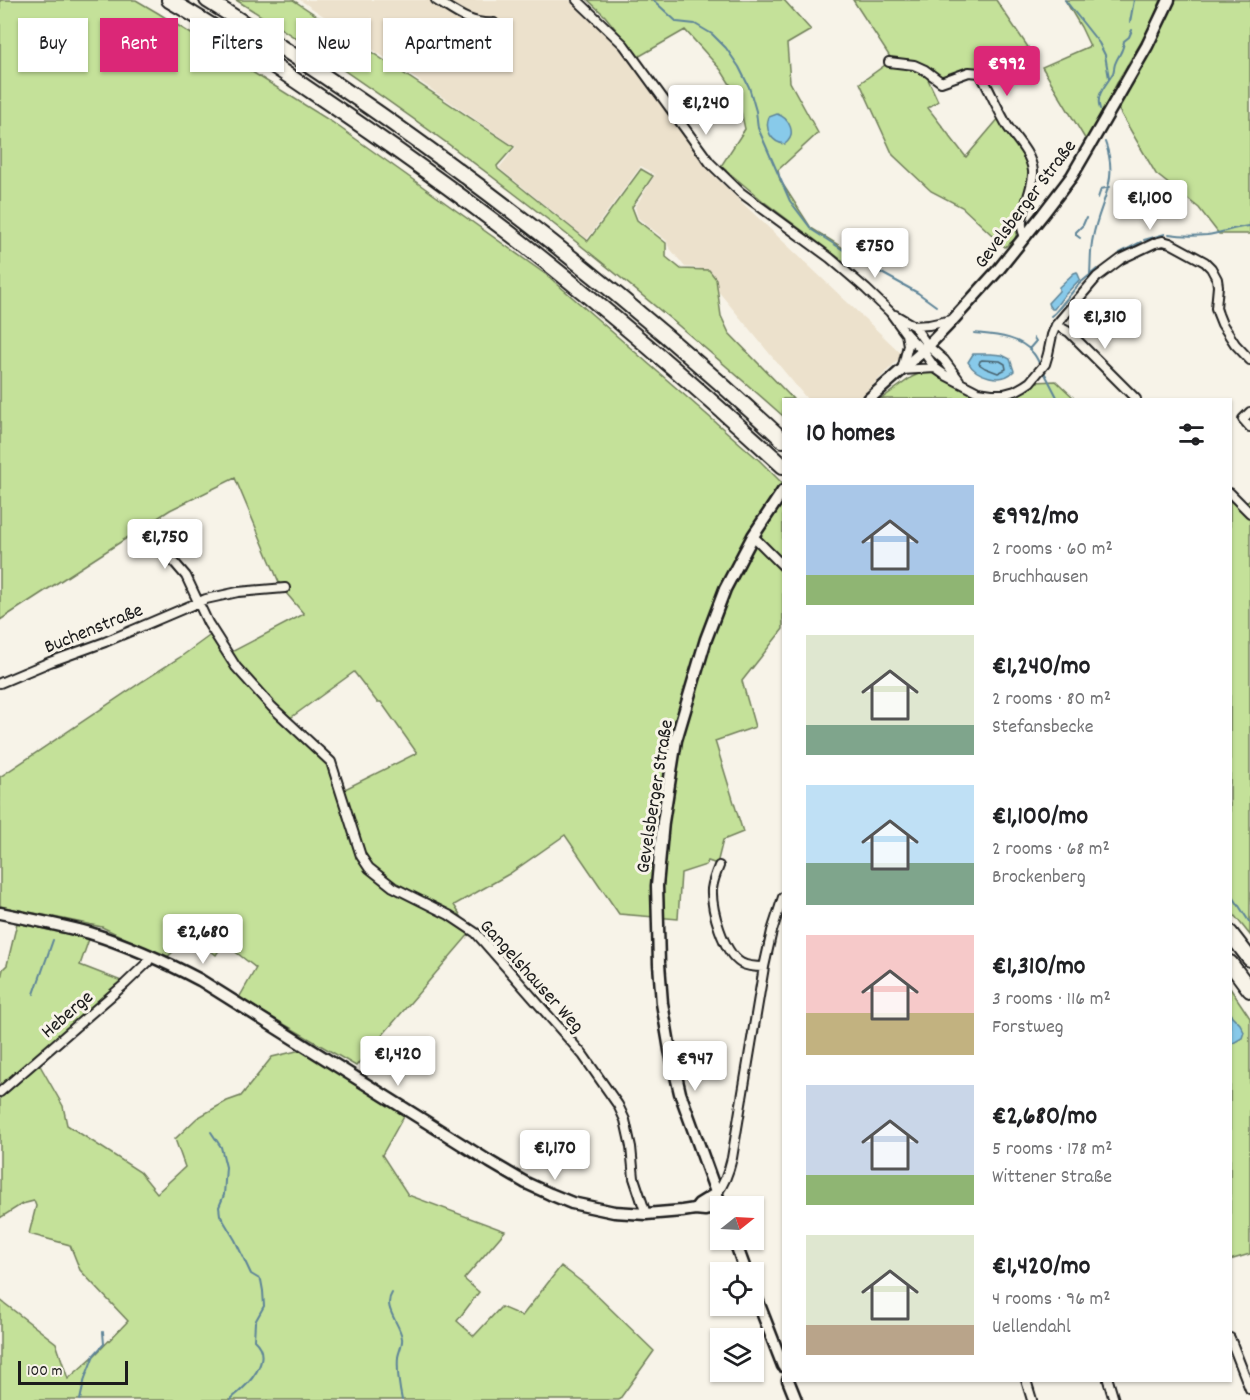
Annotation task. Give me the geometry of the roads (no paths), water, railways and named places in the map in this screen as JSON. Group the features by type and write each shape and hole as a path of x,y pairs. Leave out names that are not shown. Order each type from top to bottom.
{"highway":[{"path":"169,0 257,54 406,156 520,242 656,352 782,465"},
{"path":"207,0 366,104 470,179 612,291 718,380 782,439"},
{"path":"1232,936 1250,958"},
{"path":"1232,966 1250,990"}],"main road":[{"name":"Gevelsberger Straße","path":"870,398 925,349 992,278 1026,237 1078,166 1140,58 1169,0"},
{"name":"Gevelsberger Straße","path":"718,1196 683,1102 670,1050 662,1003 657,886 663,822 676,740 706,639 725,589 753,536 782,492"},
{"path":"0,913 117,942 200,980 490,1162 549,1194 572,1203 614,1212 646,1214 710,1209"},
{"path":"695,1209 717,1193"},
{"path":"764,1316 782,1363"},
{"path":"789,1382 796,1400"}],"street":[{"path":"436,0 463,18"},
{"path":"577,0 624,45 710,163 740,192 842,267 890,312 906,334 944,360 960,382"},
{"path":"889,62 914,65 941,82 969,72 980,73 1007,125 1031,160 1032,186 1021,223 1023,234 1026,237"},
{"path":"906,334 909,345 902,370 935,368 978,392 1004,394 1015,391 1030,382 1045,364 1056,325 1097,277 1122,259 1155,243 1163,242 1170,243 1205,262 1211,268 1218,286 1216,308 1222,324 1235,344 1250,360"},
{"path":"890,312 914,327 935,368"},
{"path":"914,327 952,320"},
{"path":"1056,325 1069,332 1135,398"},
{"path":"1250,412 1243,419 1250,427"},
{"path":"1232,495 1250,513"},
{"name":"Gangelshauser Weg","path":"144,530 183,572 208,623 236,667 272,707 331,762 361,856 369,868 393,887 449,915 477,933 590,1064 618,1105 625,1120 634,1178 646,1214"},
{"path":"753,536 782,565"},
{"path":"198,602 238,592 285,588"},
{"name":"Buchenstraße","path":"0,683 105,642 198,602"},
{"path":"719,866 712,887 715,913 725,940 733,955 743,964 764,967"},
{"path":"717,1193 728,1173 732,1158 764,967 782,900"},
{"name":"Heberge","path":"0,1092 125,984 151,956"},
{"path":"1232,1343 1250,1389"},
{"path":"1027,1382 1032,1400"},
{"path":"1109,1382 1114,1400"}],"water":[{"path":"777,114 785,119 790,127 791,136 785,144 776,141 768,131 769,117"},
{"path":"1077,272 1080,279 1052,309 1048,303 1059,291 1059,287"},
{"path":"973,354 1002,355 1010,359 1014,371 1009,375 996,378 983,375 968,362"},
{"path":"1232,1016 1244,1032 1242,1038 1232,1044"}],"waterway":[{"path":"653,0 677,22 695,24 712,34 726,48 749,87 758,128 790,201 812,230 851,255"},
{"path":"1065,0 1099,43 1105,55 1109,78"},
{"path":"1130,22 1134,0"},
{"path":"1100,109 1100,94 1113,73 1124,41 1132,30"},
{"path":"1090,274 1092,242 1110,180 1109,156 1105,142"},
{"path":"1098,198 1101,189 1110,187"},
{"path":"1080,238 1076,232 1086,218"},
{"path":"1169,234 1207,235 1250,226"},
{"path":"1144,240 1165,234"},
{"path":"1120,253 1141,242"},
{"path":"858,260 918,293 936,306"},
{"path":"1051,316 1079,284 1097,269"},
{"path":"974,333 1006,337 1021,343 1028,347 1040,365"},
{"path":"1029,349 1036,341 1034,338"},
{"path":"1043,370 1057,398"},
{"path":"1232,895 1250,923"},
{"path":"34,994 53,940"},
{"path":"211,1132 221,1147 226,1167 224,1195 219,1207 220,1215 251,1274 261,1280 263,1291 264,1306 255,1322 254,1340 260,1347 262,1355 260,1364 257,1372 245,1387 231,1400"},
{"path":"392,1293 389,1299 390,1310 402,1338 398,1357 398,1378 402,1400"},
{"path":"80,1400 94,1355 104,1344 103,1332"}]}
